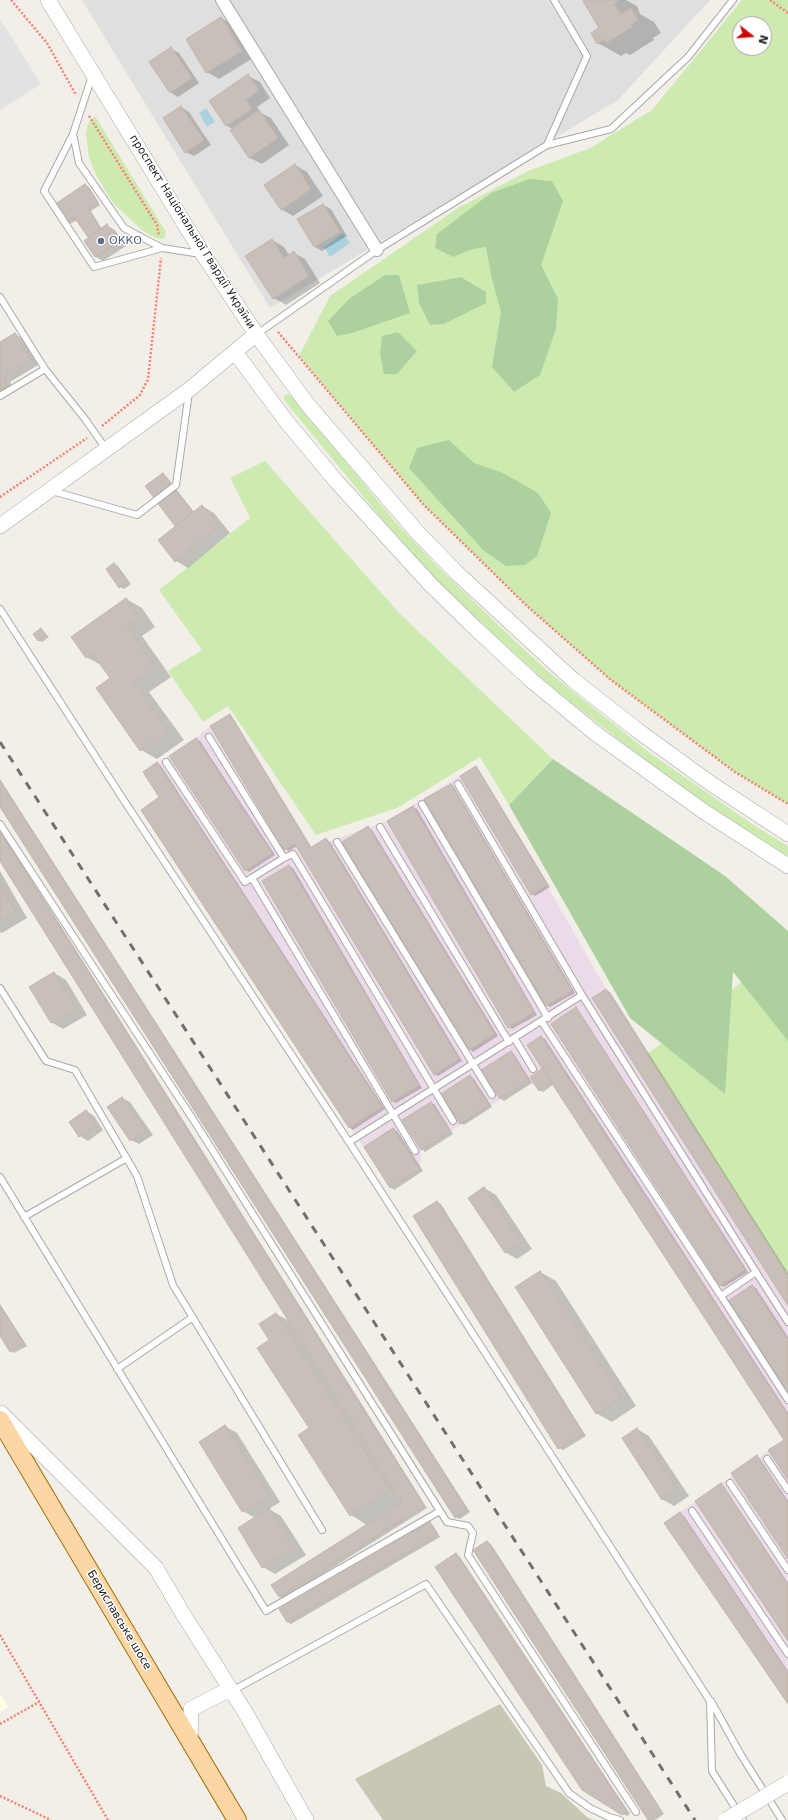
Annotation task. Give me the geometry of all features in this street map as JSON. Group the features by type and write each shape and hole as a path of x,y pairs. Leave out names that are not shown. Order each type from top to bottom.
{"main road":[{"name":"Бериславське шосе","path":"0,1420 237,1820"}],"street":[{"name":"проспект Національної Гвардії України","path":"0,526 190,389 256,334 203,254 48,0"},
{"path":"222,0 377,250"},
{"path":"256,334 308,405 407,520 456,573 572,679 637,730 710,783 788,834"},
{"path":"235,352 282,416 336,481 430,584 475,628 531,680 595,733 703,811 788,866"},
{"path":"0,1412 156,1568 250,1721 306,1820"},
{"path":"190,1740 191,1709 222,1693 232,1691"},
{"path":"726,1820 788,1782"}],"lane":[{"path":"547,146 587,56 554,0"},
{"path":"256,334 377,250 547,146 611,129 688,57 733,0"},
{"path":"93,72 73,134 44,191 94,267 162,248"},
{"path":"73,134 79,163 124,228 162,248 203,254"},
{"path":"0,296 45,369 85,419 106,449"},
{"path":"0,396 45,369"},
{"path":"50,490 137,515 176,485 190,389"},
{"path":"0,609 349,1142 710,1700 741,1755 782,1820"},
{"path":"209,737 284,858"},
{"path":"166,762 245,882 293,854 453,1121"},
{"path":"458,784 582,996 788,1322"},
{"path":"422,804 548,1018"},
{"path":"0,824 200,1131 447,1522 468,1526 473,1533 468,1555 636,1812"},
{"path":"380,827 509,1042"},
{"path":"337,842 472,1066 492,1096"},
{"path":"252,878 415,1151"},
{"path":"0,988 46,1060 75,1070 137,1176 173,1285 322,1530"},
{"path":"349,1142 582,996"},
{"path":"542,1022 788,1400"},
{"path":"515,1039 534,1069"},
{"path":"24,1217 127,1158"},
{"path":"0,1177 266,1611 440,1511"},
{"path":"721,1296 756,1272"},
{"path":"117,1369 193,1317"},
{"path":"767,1459 788,1490"},
{"path":"730,1483 788,1570"},
{"path":"692,1511 788,1654"},
{"path":"232,1691 426,1584 570,1793 590,1808 609,1817 620,1820"},
{"path":"710,1700 712,1771 743,1820"}],"path":[{"path":"770,0 788,13"},
{"path":"271,323 423,504 527,606 611,680 735,772 788,804"},
{"path":"0,1635 108,1820"},
{"path":"0,1724 39,1702"},
{"path":"0,1796 51,1820"}],"shaded area":[{"path":"82,0 710,0 618,100 270,308"},
{"path":"0,19 41,84 0,110"},
{"path":"230,714 310,848 387,821 476,766 547,885 606,989 788,1276 788,1704 664,1523 784,1440 551,1082 539,1091 529,1081 421,1150 420,1169 390,1188 141,810 159,797 143,772"},
{"path":"0,1694 8,1707 0,1712"},
{"path":"500,1704 542,1765 546,1786 561,1793 587,1817 593,1820 383,1820 355,1779"}],"green space":[{"path":"742,0 788,0 788,804 735,772 611,680 527,606 423,504 299,356 330,296 458,208 528,171 590,148 652,110"},
{"path":"95,116 166,232 164,239 156,238 142,230 113,203 96,175 89,158 86,134 88,123"},
{"path":"529,179 552,181 563,201 541,265 558,299 556,329 540,375 514,392 492,367 501,312 491,275 486,247 473,249 453,257 435,248 437,234 491,193"},
{"path":"385,275 399,275 410,313 352,333 337,336 328,321 349,299"},
{"path":"461,277 486,292 486,303 444,324 430,325 419,303 417,285"},
{"path":"398,332 417,351 397,374 384,374 380,354 382,336"},
{"path":"287,394 291,395 392,518 436,565 514,640 550,673 650,753 755,826 788,846 788,858 705,803 646,761 554,689 490,632 429,574 386,524 284,400 284,396"},
{"path":"449,440 474,463 503,473 538,493 551,513 537,556 525,565 506,566 484,551 409,468 417,448"},
{"path":"265,461 400,614 553,759 509,805 480,757 397,808 316,835 228,706 203,722 168,671 202,650 159,590 250,518 230,478"},
{"path":"553,759 725,876 788,931 788,1041 733,972 725,1094 630,1018 509,805"},
{"path":"788,947 788,1276 647,1054"}],"water":[{"path":"206,108 215,122 207,127 199,113"},
{"path":"343,233 350,243 330,257 324,247"}],"building":[{"path":"619,0 614,4 621,14 631,8 638,20 631,25 632,27 606,43 604,39 597,44 591,33 599,28 583,1"},
{"path":"221,17 242,51 206,73 186,39"},
{"path":"171,47 192,78 170,93 149,62"},
{"path":"248,74 259,90 246,100 252,109 226,126 209,101"},
{"path":"181,106 204,140 185,153 163,118"},
{"path":"259,110 278,138 249,158 230,130"},
{"path":"295,164 311,189 281,210 264,185"},
{"path":"85,184 98,202 88,209 101,229 88,237 74,217 66,223 54,205"},
{"path":"323,204 340,232 314,247 297,219"},
{"name":"ОККО","path":"107,224 119,241 95,257 84,241"},
{"path":"272,239 284,258 294,251 309,276 273,299 245,256"},
{"path":"15,333 31,360 3,377 8,386 0,391 0,342"},
{"path":"163,473 193,512 175,526 145,486"},
{"path":"202,505 219,526 175,562 158,540"},
{"path":"114,563 128,582 119,588 106,569"},
{"path":"126,598 140,618 127,627 155,667 134,682 168,731 140,751 96,688 110,678 92,653 86,658 71,637"},
{"path":"41,628 46,635 38,641 33,634"},
{"path":"230,714 310,848 326,838 459,1059 434,1075 295,844 284,850 210,726"},
{"path":"196,738 272,853 245,871 169,756"},
{"path":"157,762 382,1107 349,1128 141,810 159,797 143,772"},
{"path":"476,766 547,885 531,895 460,776"},
{"path":"0,781 467,1510 455,1518 0,807"},
{"path":"451,784 572,991 546,1006 424,799"},
{"path":"413,806 534,1012 508,1028 387,821"},
{"path":"368,826 495,1034 469,1050 342,842"},
{"path":"0,832 424,1506 279,1597 271,1585 402,1502 0,861"},
{"path":"289,865 419,1085 392,1102 262,881"},
{"path":"0,884 16,911 0,920"},
{"path":"54,972 76,1008 51,1023 29,987"},
{"path":"606,989 788,1276 788,1306 592,998"},
{"path":"576,1007 745,1270 720,1286 551,1024"},
{"path":"541,1036 788,1415 788,1480 768,1450 784,1440 527,1045"},
{"path":"511,1051 529,1081 500,1099 481,1070"},
{"path":"543,1068 551,1082 539,1091 530,1077"},
{"path":"470,1075 489,1105 460,1124 441,1094"},
{"path":"122,1097 146,1130 130,1141 107,1107"},
{"path":"431,1102 451,1131 421,1150 402,1120"},
{"path":"86,1110 96,1125 79,1137 69,1122"},
{"path":"393,1128 420,1169 390,1188 364,1147"},
{"path":"484,1187 521,1242 505,1253 468,1198"},
{"path":"437,1201 583,1434 558,1449 413,1216"},
{"path":"540,1271 621,1397 596,1414 515,1287"},
{"path":"752,1285 788,1340 788,1392 728,1301"},
{"path":"0,1306 24,1343 10,1352 0,1336"},
{"path":"276,1313 390,1490 350,1516 298,1435 309,1428 257,1348 269,1340 259,1324"},
{"path":"225,1425 269,1495 242,1512 199,1442"},
{"path":"637,1428 677,1489 662,1500 622,1438"},
{"path":"757,1455 788,1503 788,1559 731,1473"},
{"path":"721,1483 788,1585 788,1641 695,1501"},
{"path":"269,1508 294,1548 262,1568 238,1528"},
{"path":"680,1512 788,1673 788,1704 664,1523"},
{"path":"430,1522 437,1535 287,1622 279,1609"},
{"path":"487,1541 661,1811 648,1820 473,1550"},
{"path":"456,1553 627,1812 622,1815 582,1790 435,1567"}],"railway":[{"path":"0,742 695,1820"}],"place":[{"name":"ОККО","path":"101,241"}]}
